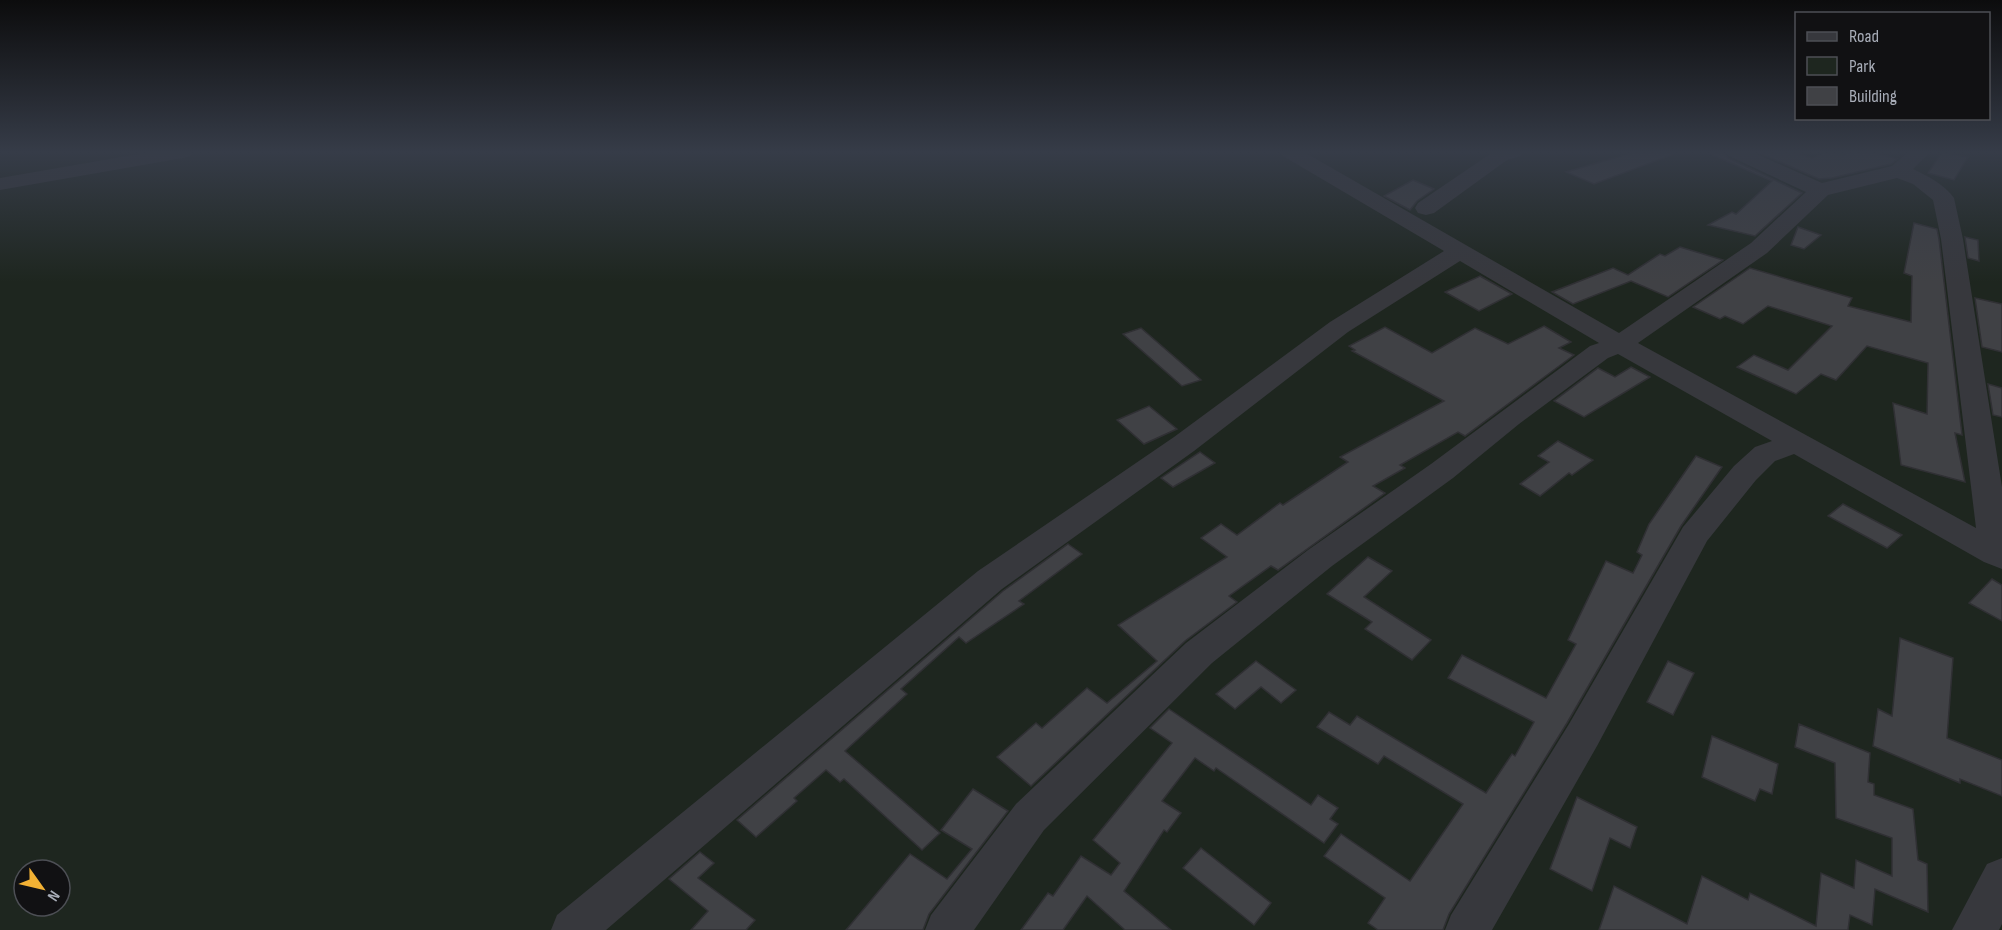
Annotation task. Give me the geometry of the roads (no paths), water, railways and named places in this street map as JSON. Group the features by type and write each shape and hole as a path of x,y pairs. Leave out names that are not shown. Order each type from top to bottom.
{"street":[{"path":"1365,195 1620,344 1999,556"},
{"path":"1426,208 1443,195"},
{"path":"947,930 1030,817 1198,653 1320,558 1442,471 1599,352 1620,344 1759,248 1814,195"},
{"path":"1940,195 1943,198 1952,239 1999,556"},
{"path":"573,930 990,580 1184,444 1339,327 1460,251"},
{"path":"1467,930 1583,735 1694,535 1745,473 1765,454 1795,443"},
{"path":"1974,930 1997,892 2002,878"}]}
